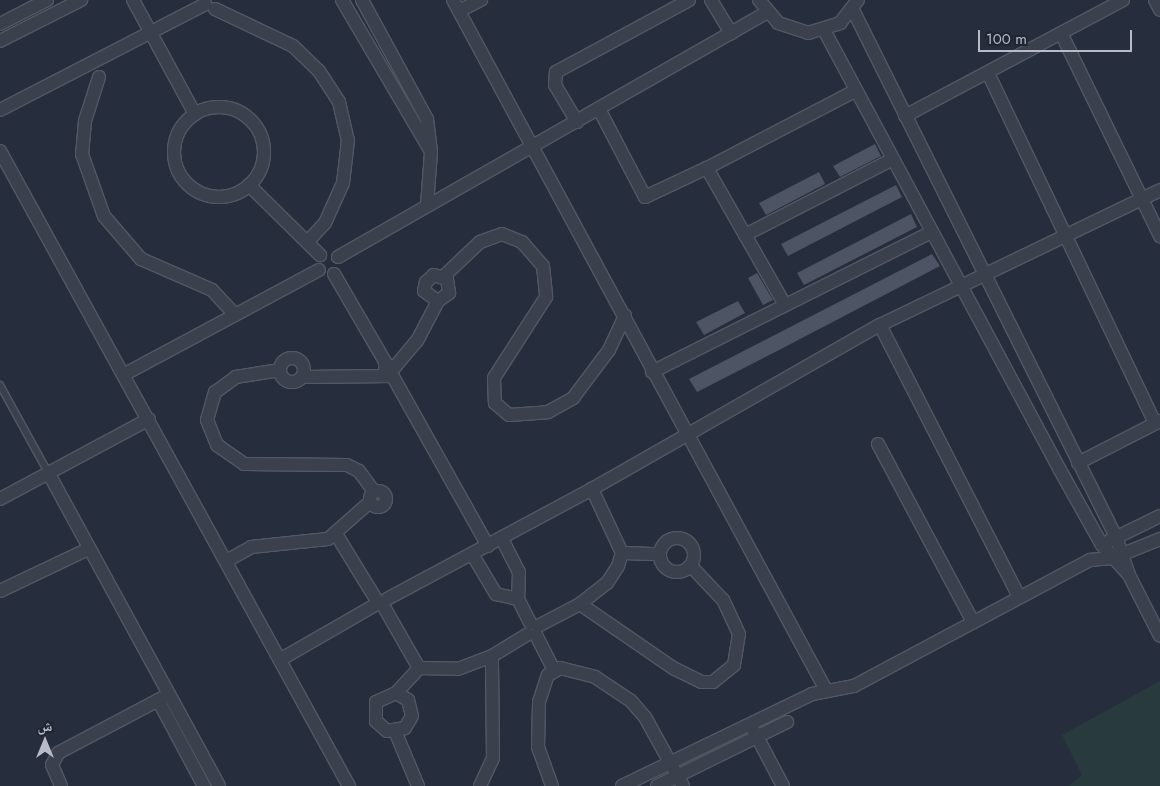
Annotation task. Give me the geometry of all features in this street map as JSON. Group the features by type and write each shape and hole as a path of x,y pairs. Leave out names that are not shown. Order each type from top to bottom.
{"street":[{"path":"0,24 47,0"},
{"path":"0,41 81,0"},
{"path":"133,0 195,114"},
{"path":"342,0 430,152"},
{"path":"362,0 431,128 427,205"},
{"path":"481,0 456,6 531,148 624,316 652,372 688,432 826,690"},
{"path":"576,122 555,84 556,72 689,0"},
{"path":"711,0 731,33"},
{"path":"759,0 766,13 792,30 824,30 855,5 905,116 1116,537 1118,555 1160,636"},
{"path":"905,116 988,72 1062,36 1123,0"},
{"path":"1155,0 1160,10"},
{"path":"0,110 211,3 293,46 319,71 338,102 348,140 345,176 325,224 307,242"},
{"path":"338,257 766,13"},
{"path":"824,30 958,285 1102,544 1118,555"},
{"path":"368,44 381,36"},
{"path":"1062,36 1160,236"},
{"path":"376,59 389,51"},
{"path":"988,72 1158,422 1078,463"},
{"path":"99,77 85,121 82,154 104,216 141,259 212,290 234,314"},
{"path":"599,109 646,197 707,168 854,90"},
{"path":"225,108 252,122 261,139 263,157 249,185 228,196 211,196 181,177 174,161 175,143 182,127 195,114 225,108"},
{"path":"0,152 282,658 349,786"},
{"path":"745,235 891,160"},
{"path":"707,168 785,305"},
{"path":"249,185 320,255 319,270"},
{"path":"282,658 592,489 688,432 880,325 958,285 1160,190"},
{"path":"652,372 930,233"},
{"path":"438,301 427,297 425,284 432,276 443,277 480,242 502,234 518,238 543,266 546,297 494,378 495,403 509,415 542,414 567,403 589,380 624,316"},
{"path":"320,255 330,252 338,257 340,266 334,274"},
{"path":"125,374 319,270 334,274 488,546"},
{"path":"280,370 289,382 302,377 389,370 417,341 438,301 450,291 443,277"},
{"path":"880,325 1019,597"},
{"path":"280,370 284,360 295,358 303,365 302,377"},
{"path":"228,560 247,548 310,543 336,534 372,497 359,471 347,465 244,464 218,445 207,420 215,392 236,377 280,370"},
{"path":"0,499 149,419"},
{"path":"878,444 973,622"},
{"path":"49,474 163,698 204,786"},
{"path":"592,489 622,553"},
{"path":"1090,560 1102,544 1160,516"},
{"path":"336,534 381,603 419,668"},
{"path":"622,786 749,722 826,690 854,686 1090,560 1118,555 1160,538"},
{"path":"502,539 521,578 518,599 553,669"},
{"path":"660,554 668,541 684,539 694,550 691,566"},
{"path":"0,592 88,549"},
{"path":"622,553 660,554"},
{"path":"419,668 445,670 474,663 492,656 533,629 580,604 607,583 622,553"},
{"path":"472,554 496,594 518,599"},
{"path":"660,554 671,571 691,566"},
{"path":"580,604 673,668 702,682 713,682 734,666 739,634 723,600 691,566"},
{"path":"480,786 494,758 490,686 492,656"},
{"path":"474,663 490,686"},
{"path":"396,693 408,700 412,712 407,725 395,731 380,727 374,714 381,696 396,693 419,668"},
{"path":"553,669 595,677 631,701 680,781"},
{"path":"552,786 539,755 538,720 541,691 553,669"},
{"path":"56,784 52,765 58,753 163,698"},
{"path":"163,698 219,786"},
{"path":"749,722 783,786"},
{"path":"657,786 680,781 787,722"},
{"path":"395,731 418,786"}],"lane":[{"path":"0,385 49,474"}],"shaded area":[{"path":"1160,681 1160,786 1069,786 1082,775 1062,735"}],"building":[{"path":"875,144 881,156 840,177 833,166"},
{"path":"819,172 825,184 766,215 759,203"},
{"path":"896,185 902,197 788,256 781,244"},
{"path":"911,214 917,227 804,285 797,273"},
{"path":"932,254 940,266 781,349 697,392 689,379"},
{"path":"757,273 773,300 763,305 748,278"},
{"path":"738,301 745,313 704,335 696,322"}]}
